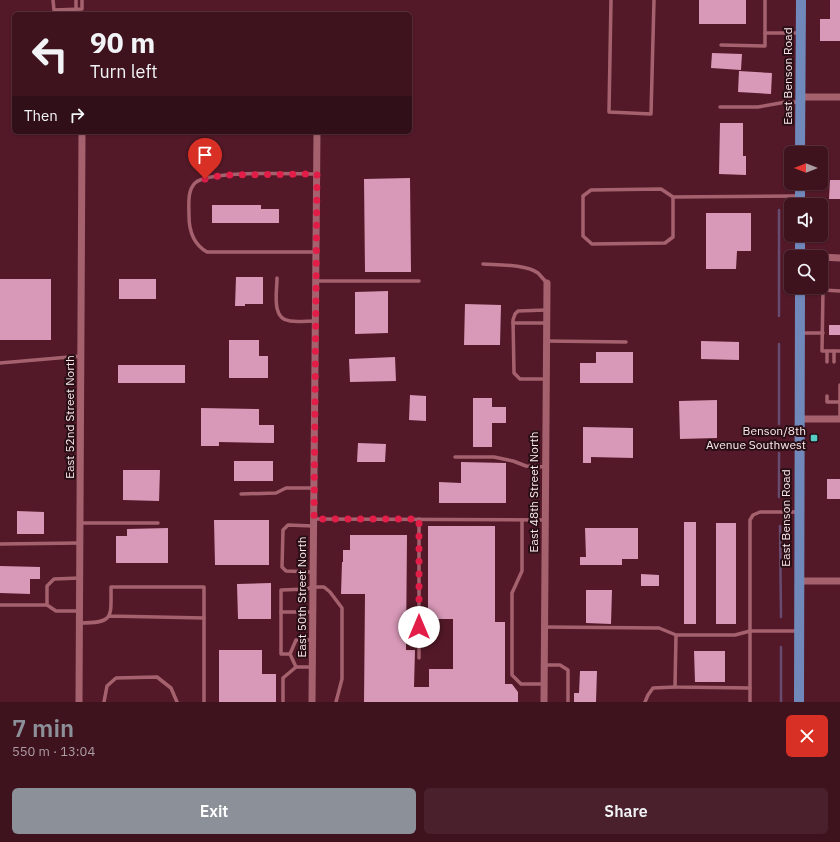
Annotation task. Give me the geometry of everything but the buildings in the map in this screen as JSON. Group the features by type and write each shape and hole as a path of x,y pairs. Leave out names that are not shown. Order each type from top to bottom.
{"main road":[{"name":"East Benson Road","path":"800,146 801,0"},
{"name":"East Benson Road","path":"799,702 800,294"}],"street":[{"path":"800,99 840,97"},
{"name":"East 52nd Street North","path":"79,702 82,134"},
{"name":"East 50th Street North","path":"312,702 317,134"},
{"path":"828,258 840,258"},
{"name":"East 48th Street North","path":"544,702 547,283"},
{"path":"799,419 840,419"},
{"path":"799,581 840,581"}],"lane":[{"path":"53,0 54,10 82,9 82,0"},
{"path":"76,0 76,9"},
{"path":"611,0 608,112 651,114 654,0"},
{"path":"721,45 765,46 765,0"},
{"path":"765,33 801,33"},
{"path":"720,107 758,107 800,99"},
{"path":"316,252 207,252 200,248 194,240 189,227 189,194 195,183 223,175 317,174"},
{"path":"672,197 672,237 665,243 592,244 582,236 583,196 591,190 661,189 672,197 784,200"},
{"path":"483,264 518,266 533,270 538,273 547,283"},
{"path":"277,278 276,305 278,313 282,318 289,321 315,321"},
{"path":"316,281 419,281"},
{"path":"828,290 840,291"},
{"path":"823,294 822,351 840,351"},
{"path":"546,379 520,379 514,373 513,324 515,314 518,311 547,310"},
{"path":"513,324 547,323"},
{"path":"800,333 823,333"},
{"path":"546,341 626,342"},
{"path":"827,351 827,362"},
{"path":"834,351 834,362"},
{"path":"0,363 81,356"},
{"path":"840,385 840,419"},
{"path":"827,396 827,402 840,402"},
{"path":"834,396 834,402"},
{"path":"455,457 494,457 513,461 526,466 546,467"},
{"path":"241,494 276,493 286,488 314,488"},
{"path":"750,702 750,520 753,515 760,512 799,512"},
{"path":"313,572 286,571 282,567 283,530 288,525 314,522 419,519 545,520"},
{"path":"419,519 419,658"},
{"path":"522,520 522,571 512,593 512,675 521,684 544,684"},
{"path":"80,523 158,523"},
{"path":"0,544 80,544"},
{"path":"47,605 47,586 54,579 80,578"},
{"path":"80,623 98,623 104,621 109,616 111,610 111,587 204,587 204,702"},
{"path":"290,654 281,654 281,590 324,587 330,592 342,608 342,679 336,702"},
{"path":"0,605 47,605 56,611 80,611"},
{"path":"281,612 313,612"},
{"path":"109,616 204,618"},
{"path":"544,627 659,628 676,635 735,635 750,631 799,631"},
{"path":"676,635 676,688"},
{"path":"296,667 290,654 296,640 312,640"},
{"path":"544,665 560,665 568,670 568,702"},
{"path":"283,702 283,678 296,667 312,667"},
{"path":"104,702 107,686 116,678 157,677 171,688 177,702"},
{"path":"645,702 653,688 750,688"}],"waterway":[{"path":"779,210 779,316"},
{"path":"779,344 779,424"},
{"path":"779,453 779,497"},
{"path":"780,526 781,617"},
{"path":"781,647 781,702"}],"place":[{"name":"Benson/8th Avenue Southwest","path":"814,438"}],"route":[{"path":"205,179 223,175 317,174 314,519 419,519 419,627"}]}
